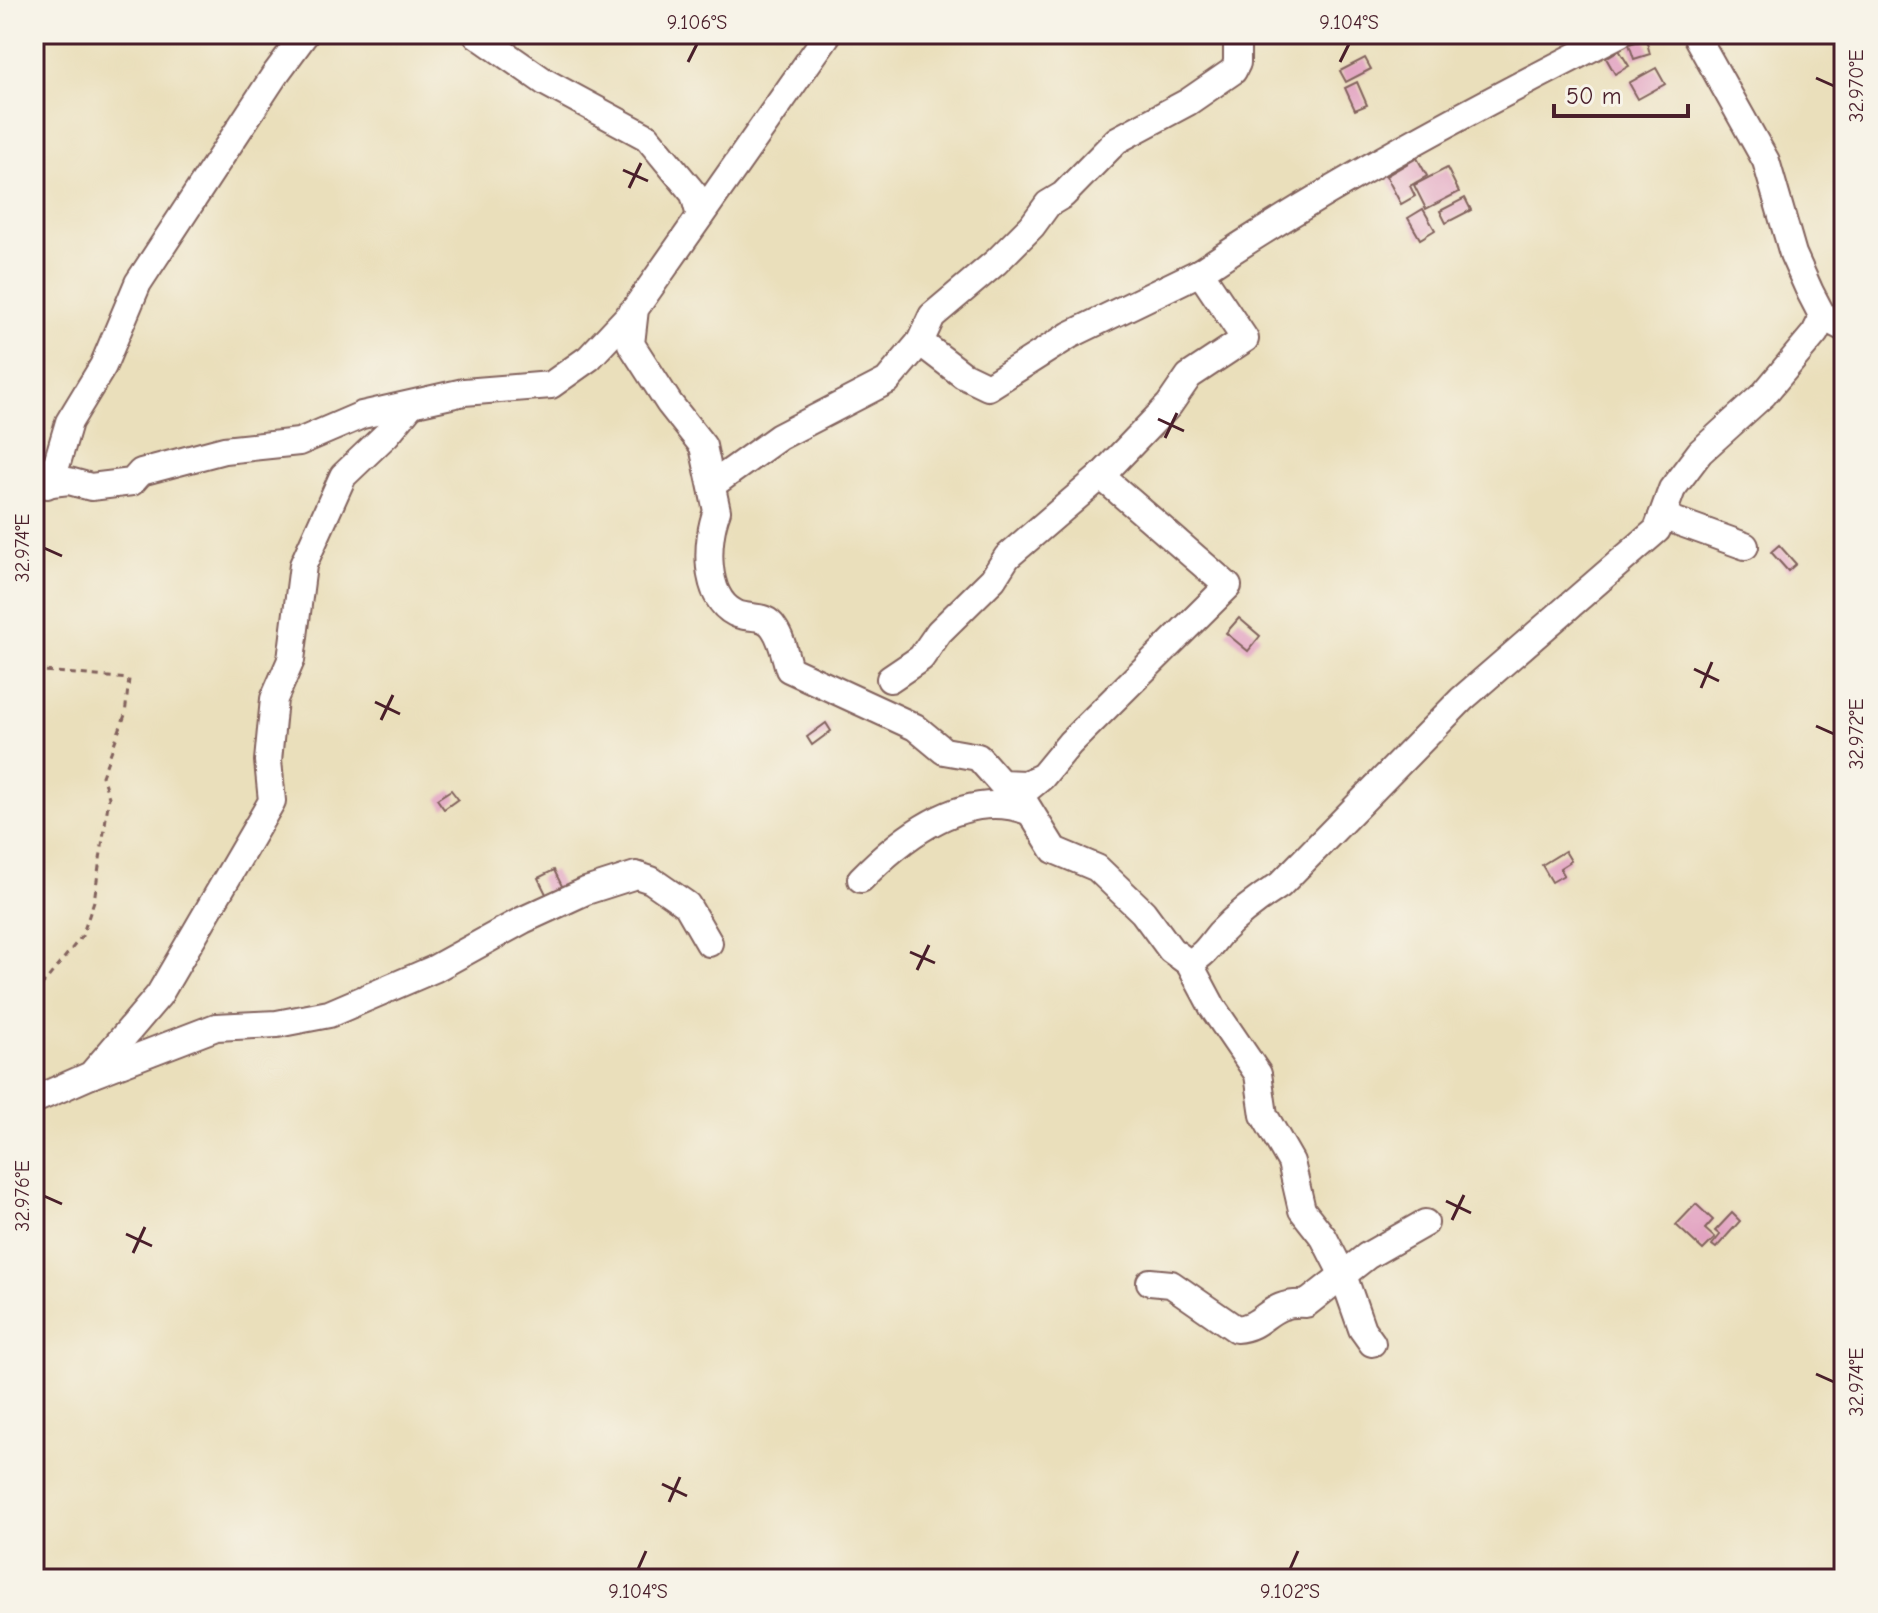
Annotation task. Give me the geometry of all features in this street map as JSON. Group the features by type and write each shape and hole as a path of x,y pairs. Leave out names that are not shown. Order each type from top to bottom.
{"street":[{"path":"41,485 57,463 69,422 103,366 138,283 305,34"},
{"path":"476,34 545,82 647,137 694,194 700,216"},
{"path":"41,485 69,481 91,487 132,482 141,472 224,450 299,442 362,415 464,392 551,385 589,358 635,309 828,34"},
{"path":"712,485 779,437 887,381 920,342 932,316 996,262 1032,226 1048,204 1063,195 1117,140 1188,102 1233,71 1237,63 1237,34"},
{"path":"920,342 963,375 988,387 1070,335 1200,272 1271,224 1489,101 1619,34"},
{"path":"1189,963 1207,954 1218,936 1252,902 1280,885 1462,699 1657,530 1672,489 1700,452 1764,394 1815,333 1834,322 1793,254 1766,161 1695,34"},
{"path":"890,679 921,658 939,632 993,579 1007,557 1101,476 1169,405 1189,376 1245,339 1200,272"},
{"path":"635,309 631,344 669,403 703,446 717,511 713,521 711,579 721,603 737,615 764,618 774,627 789,669 915,727 944,751 978,757 1001,783"},
{"path":"91,1075 159,995 272,801 268,761 274,699 291,660 303,565 343,476 387,434 410,406"},
{"path":"1101,476 1228,586 1070,743 1042,777 1020,795 1054,850 1097,868 1143,912 1171,950 1189,963 1213,1008 1258,1074 1264,1115 1291,1162 1302,1210 1324,1238 1343,1275 1362,1329 1372,1343"},
{"path":"1662,516 1745,546"},
{"path":"861,879 890,852 1001,783 1025,784 1042,777"},
{"path":"957,809 1009,804 1028,811"},
{"path":"34,1100 216,1027 277,1024 329,1014 434,969 523,920 586,891 636,875 651,880 687,905 709,943"},
{"path":"1150,1282 1171,1284 1236,1329 1248,1328 1285,1302 1306,1304 1382,1246 1425,1223"}],"path":[{"path":"34,670 129,679 125,715 102,776 109,797 94,901 82,936 34,995"}],"building":[{"path":"1646,39 1650,54 1634,59 1629,44"},
{"path":"1619,50 1629,66 1615,74 1606,58"},
{"path":"1365,58 1371,69 1346,82 1340,71"},
{"path":"1656,68 1665,84 1638,99 1629,83"},
{"path":"1357,82 1367,105 1355,110 1345,88"},
{"path":"1417,158 1427,176 1410,186 1415,196 1401,204 1386,176"},
{"path":"1447,168 1459,192 1426,209 1414,185"},
{"path":"1465,198 1471,210 1446,223 1440,211"},
{"path":"1423,209 1435,230 1420,239 1408,218"},
{"path":"1779,545 1796,564 1788,571 1771,552"},
{"path":"1239,618 1260,636 1248,651 1226,633"},
{"path":"826,723 831,731 812,745 807,737"},
{"path":"451,790 458,799 444,809 437,799"},
{"path":"1565,851 1571,861 1560,868 1564,875 1552,882 1542,865"},
{"path":"554,870 566,894 550,902 538,878"},
{"path":"1696,1204 1713,1220 1705,1229 1715,1238 1703,1250 1676,1225"},
{"path":"1732,1213 1740,1221 1716,1248 1712,1245 1720,1235 1715,1231"}]}
